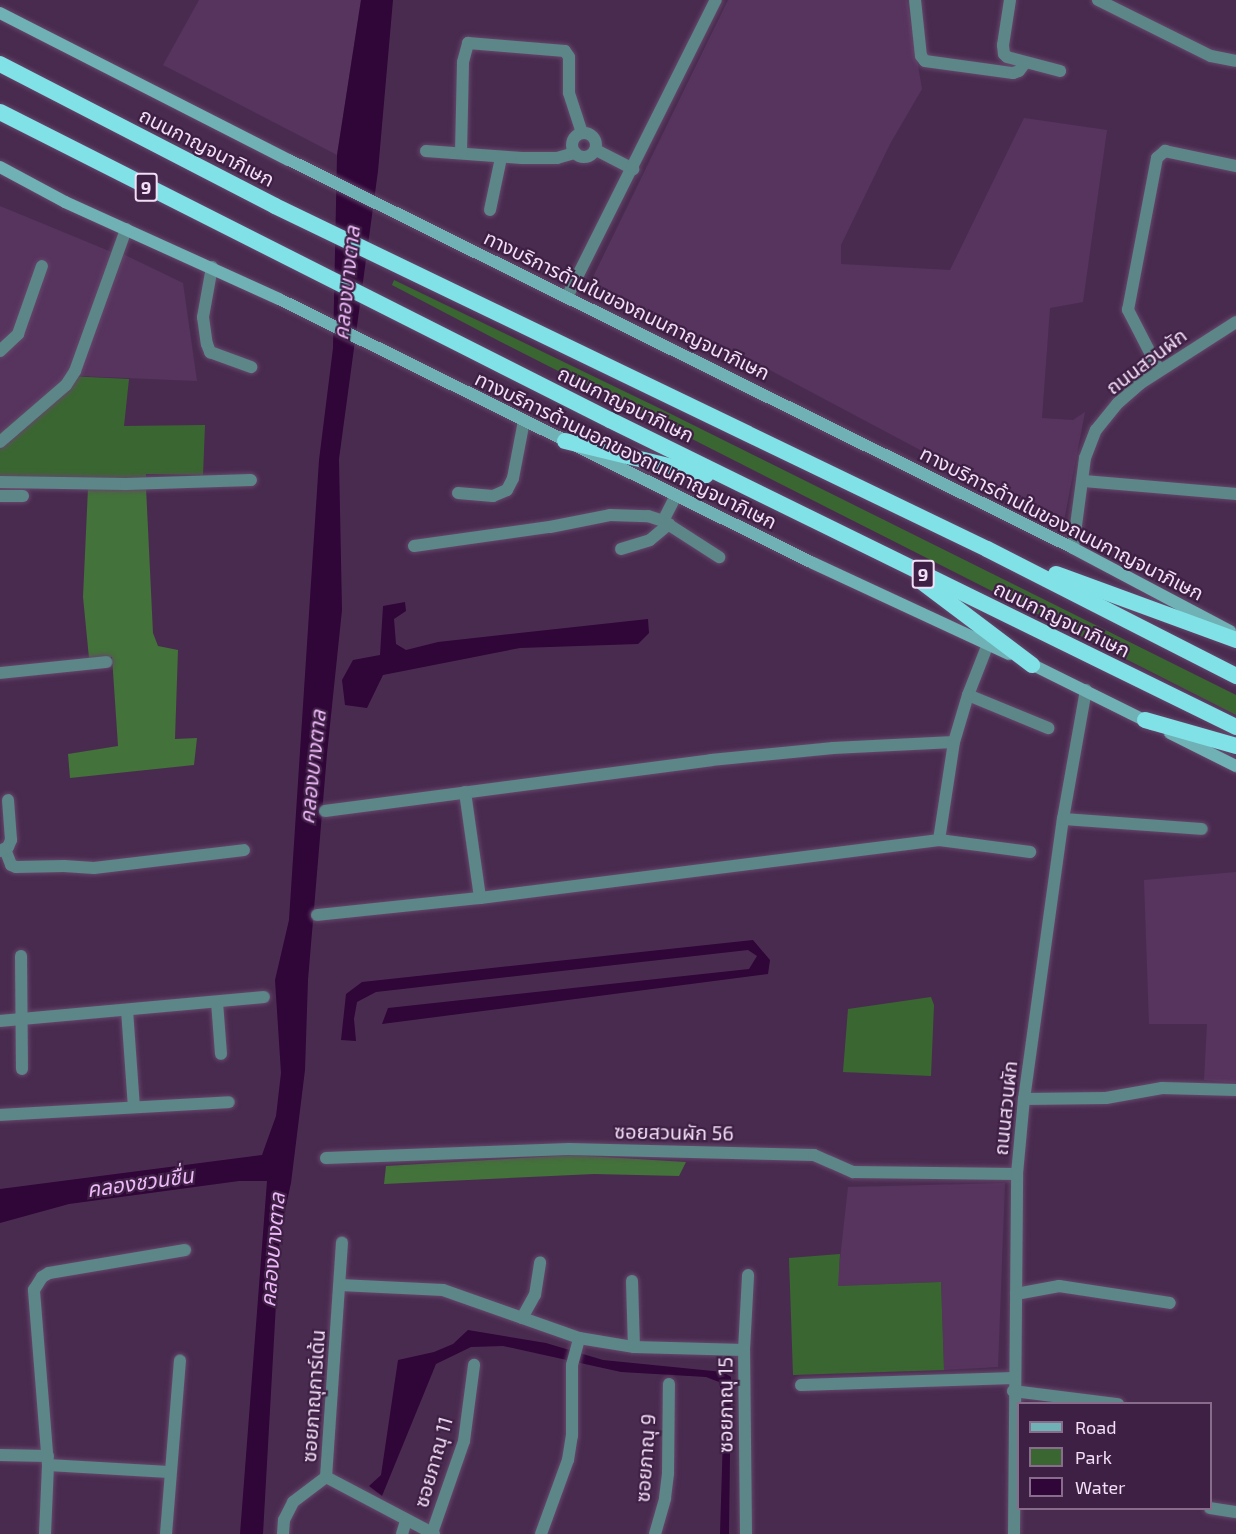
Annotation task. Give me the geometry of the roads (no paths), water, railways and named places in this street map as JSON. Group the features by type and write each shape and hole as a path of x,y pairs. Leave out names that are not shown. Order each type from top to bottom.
{"highway":[{"name":"ถนนกาญจนาภิเษก","path":"0,64 275,206 429,278 987,549 1236,676"},
{"name":"ถนนกาญจนาภิเษก","path":"0,112 291,262 1236,728"},
{"path":"565,441 736,482"},
{"path":"987,549 1236,640"},
{"path":"891,558 1032,665"},
{"path":"1145,720 1236,746"}],"main road":[{"name":"ทางบริการด้านในของถนนกาญจนาภิเษก","path":"0,13 289,160 1073,548 1236,634"},
{"name":"ทางบริการด้านนอกของถนนกาญจนาภิเษก","path":"0,167 65,202 279,299 676,495 1086,690 1236,766"}],"street":[{"path":"567,297 716,0"},
{"path":"915,0 921,56 925,62 1013,73 1019,71 1025,63"},
{"path":"1010,0 1003,45 1004,54 1025,63 1060,71"},
{"path":"1098,0 1211,56 1236,61"},
{"path":"461,152 463,63 468,43 565,51 568,57 569,93 582,133"},
{"path":"582,133 594,137 596,150"},
{"path":"575,153 573,141 582,133"},
{"path":"596,150 633,169"},
{"path":"426,151 461,152 501,158 557,158 575,153 586,158 596,150"},
{"path":"1159,370 1128,310 1157,159 1165,151 1236,166"},
{"path":"490,210 501,158"},
{"path":"0,442 66,385 75,371 126,229"},
{"path":"0,351 18,334 42,266"},
{"path":"212,267 203,317 210,352 251,367"},
{"name":"ถนนสวนผัก","path":"1073,548 1084,481 1085,458 1096,430 1118,402 1159,370 1236,322"},
{"path":"458,493 493,496 507,489 513,478 524,421"},
{"path":"0,482 126,484 251,480"},
{"path":"1084,481 1236,494"},
{"path":"621,549 650,540 666,523 676,495"},
{"path":"0,496 23,496"},
{"path":"414,546 550,527 610,514 648,516 666,523 718,557"},
{"path":"939,840 954,742 968,695 988,644"},
{"path":"0,674 106,662"},
{"name":"ถนนสวนผัก","path":"1014,1534 1017,1479 1013,1384 1017,1174 1024,1099 1064,819 1086,690"},
{"path":"968,695 1048,728"},
{"path":"325,811 711,760 833,748 954,742"},
{"path":"465,792 480,898"},
{"path":"8,800 11,840 3,850 11,866 94,868 244,850"},
{"path":"1064,819 1202,828"},
{"path":"317,915 480,898 939,840 1030,852"},
{"path":"21,956 22,1069"},
{"path":"0,1021 264,997"},
{"path":"217,1002 221,1054"},
{"path":"127,1010 134,1107"},
{"path":"1024,1099 1106,1098 1162,1088 1236,1090"},
{"path":"0,1115 230,1102"},
{"name":"ซอยสวนผัก 56","path":"326,1158 569,1149 791,1154 817,1155 853,1172 1017,1174"},
{"name":"ซอยภาณุการ์เด้น","path":"283,1534 288,1508 327,1476 342,1243"},
{"path":"45,1534 48,1461 33,1298 37,1283 49,1273 185,1250"},
{"path":"522,1318 535,1295 540,1262"},
{"name":"ซอยภาณุ 15","path":"746,1534 744,1350 748,1275"},
{"path":"632,1281 634,1347"},
{"path":"340,1285 443,1290 522,1318 578,1343 744,1350"},
{"path":"1016,1294 1059,1286 1170,1303"},
{"path":"541,1534 568,1460 572,1436 572,1365 578,1343"},
{"path":"165,1534 180,1361"},
{"name":"ซอยภาณุ 11","path":"433,1534 464,1441 474,1365"},
{"name":"ซอยภาณุ 9","path":"655,1534 665,1498 668,1473 669,1384"},
{"path":"801,1385 1013,1384 1108,1402"},
{"path":"0,1455 169,1472"},
{"path":"327,1476 433,1534"},
{"path":"1212,1508 1236,1512"},
{"path":"402,1534 406,1521"}],"water":[{"path":"361,0 393,0 378,171 339,459 342,610 308,980 305,1070 291,1183 280,1233 263,1534 240,1534 267,1181 239,1181 69,1204 0,1223 0,1189 262,1155 276,1116 281,1073 275,980 289,920 319,460 333,348 337,155"},
{"path":"405,602 406,611 394,619 396,644 406,650 438,642 648,619 649,633 638,644 520,648 383,675 367,708 345,705 342,680 353,660 380,655 383,606"},
{"path":"753,940 770,960 768,974 382,1024 388,1008 749,969 757,956 748,950 376,992 357,1002 354,1019 356,1041 341,1040 346,994 362,982"},
{"path":"468,1330 546,1343 603,1360 723,1372 731,1377 729,1534 720,1534 724,1403 719,1382 706,1377 621,1372 503,1346 471,1347 436,1364 382,1496 369,1486 381,1475 398,1360 434,1352 453,1344"}],"water label":[{"name":"คลองบางตาล","path":"346,283"},
{"name":"คลองบางตาล","path":"312,767"},
{"name":"คลองชวนชื่น","path":"140,1182"},
{"name":"คลองบางตาล","path":"272,1250"}]}
